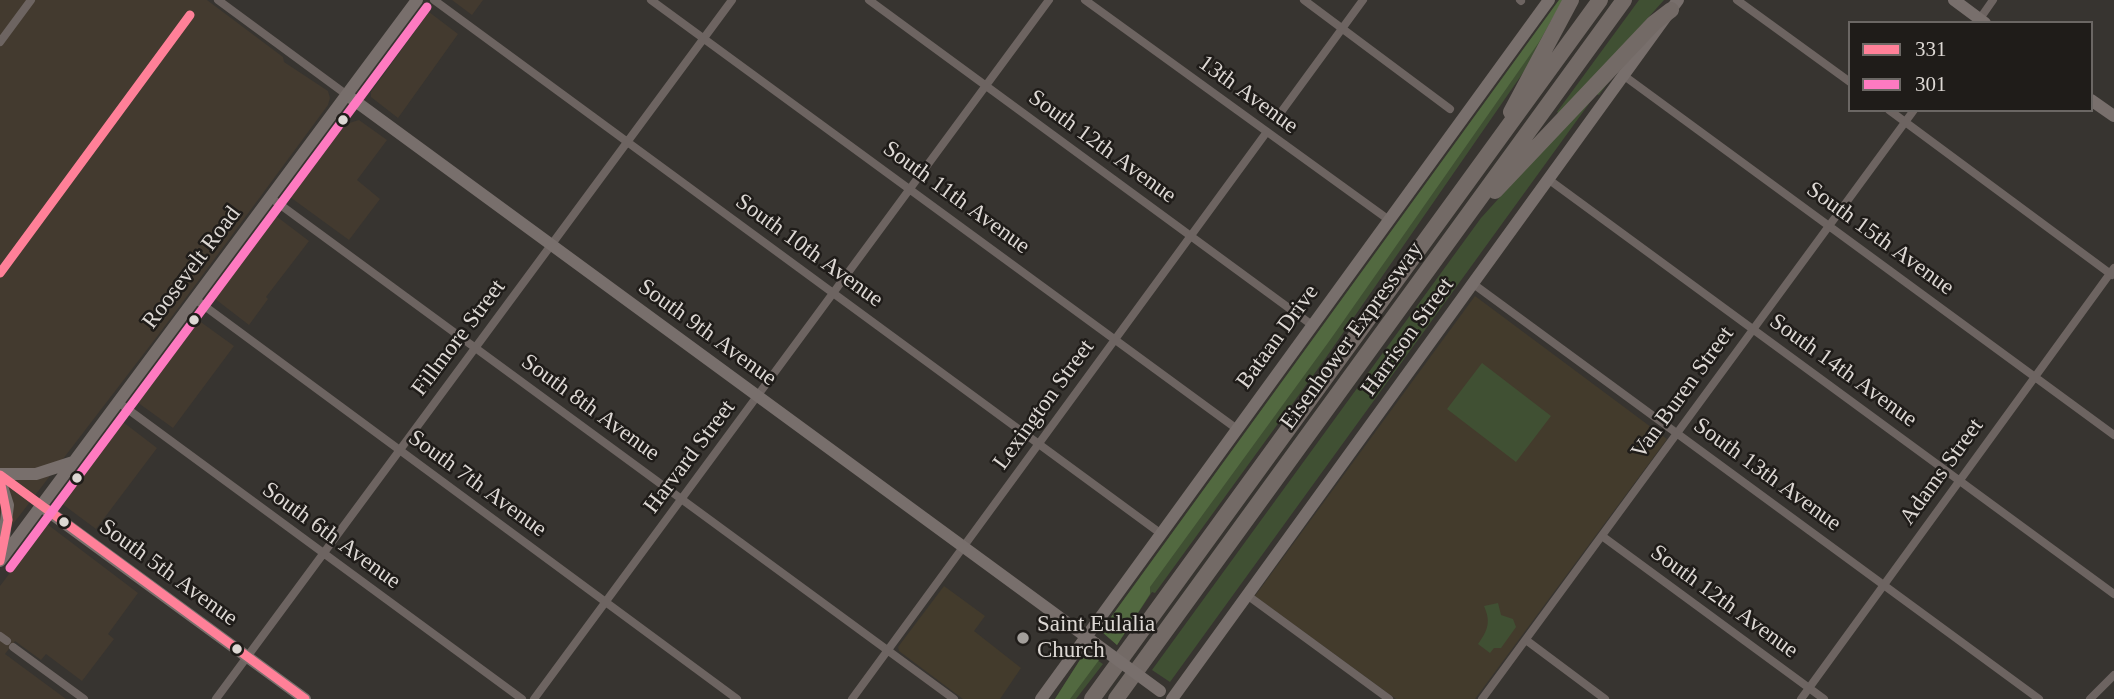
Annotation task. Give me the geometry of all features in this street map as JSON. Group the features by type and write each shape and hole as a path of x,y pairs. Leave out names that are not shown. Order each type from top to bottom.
{"highway":[{"path":"1504,132 1514,101 1571,0"},
{"name":"Eisenhower Expressway","path":"1092,699 1600,0"},
{"name":"Eisenhower Expressway","path":"1116,699 1624,0"},
{"path":"1472,210 1500,187 1654,23 1675,5"}],"street":[{"path":"0,42 31,0"},
{"name":"South 9th Avenue","path":"218,0 1171,699"},
{"name":"Roosevelt Road","path":"1,560 417,0"},
{"name":"South 10th Avenue","path":"434,0 1160,533"},
{"name":"South 11th Avenue","path":"651,0 1237,429"},
{"name":"Fillmore Street","path":"216,699 732,0"},
{"name":"South 12th Avenue","path":"869,0 1312,325"},
{"name":"Harvard Street","path":"534,699 835,294 1049,0"},
{"name":"13th Avenue","path":"1085,0 1389,220"},
{"path":"1304,0 1450,108"},
{"path":"1276,119 1363,0"},
{"name":"Bataan Drive","path":"1041,699 1091,641 1160,533 1549,0"},
{"path":"1737,0 1848,81"},
{"path":"1954,0 1981,21 1993,0"},
{"name":"Harrison Street","path":"1171,699 1675,5"},
{"name":"South 15th Avenue","path":"1623,75 2114,435"},
{"path":"2093,101 2114,116"},
{"path":"1892,112 2113,273"},
{"name":"Van Buren Street","path":"1482,699 1913,112"},
{"name":"Lexington Street","path":"852,699 1266,133"},
{"name":"South 14th Avenue","path":"1548,179 2114,594"},
{"name":"South 8th Avenue","path":"271,198 954,699"},
{"name":"Adams Street","path":"1801,699 2034,377 2113,273"},
{"name":"South 13th Avenue","path":"1472,283 2039,699"},
{"name":"South 7th Avenue","path":"195,299 737,699"},
{"name":"South 6th Avenue","path":"118,402 522,699"},
{"path":"0,476 36,474 73,462"},
{"path":"0,476 41,506"},
{"path":"0,476 9,514 1,560"},
{"name":"South 5th Avenue","path":"41,506 304,699"},
{"name":"South 12th Avenue","path":"1602,536 1824,699"},
{"path":"1247,595 1389,699"},
{"path":"1526,640 1605,699"},
{"path":"7,641 84,699"},
{"path":"2090,699 2114,675"}],"shaded area":[{"path":"0,0 207,0 283,57 284,62 328,91 330,98 328,105 162,330 0,541"},
{"path":"452,0 483,0 472,15"},
{"path":"429,12 458,34 398,118 371,97 371,92"},
{"path":"359,120 387,140 357,180 380,199 349,240 290,197 346,124"},
{"path":"276,216 309,241 266,297 268,299 249,325 214,298"},
{"path":"1475,296 1667,439 1475,699 1396,699 1255,596"},
{"path":"198,320 234,346 173,428 137,402"},
{"path":"123,422 157,448 96,529 61,503"},
{"path":"47,524 138,593 108,634 114,639 82,681 46,654 41,660 15,641 5,654 66,699 0,699 0,586"},
{"path":"944,586 985,616 974,631 1021,668 1000,699 963,699 899,651 898,647"}],"green space":[{"path":"1559,0 1536,54 1325,359 1155,593 1152,592 1117,645 1101,631"},
{"path":"1559,0 1563,0 1539,42 1330,340 1150,587 1150,594 1117,645 1101,631"},
{"path":"1639,0 1664,0 1561,115 1557,112"},
{"path":"1626,58 1599,95 1596,94 1170,682 1152,670 1481,218"},
{"path":"1482,363 1551,416 1516,462 1447,409"},
{"path":"1498,603 1501,615 1513,619 1516,627 1501,648 1494,648 1490,653 1478,644 1487,626 1484,606"},
{"path":"1085,652 1103,664 1076,699 1055,699"},
{"path":"1085,652 1099,660 1070,699 1055,699"}],"transit line":[{"name":"301","path":"10,568 427,7"},
{"name":"331","path":"0,273 190,15"},
{"name":"331","path":"0,475 305,699"},
{"name":"331","path":"0,480 8,520 0,561"}],"place":[{"name":"Saint Eulalia Church","path":"1023,638"}]}
